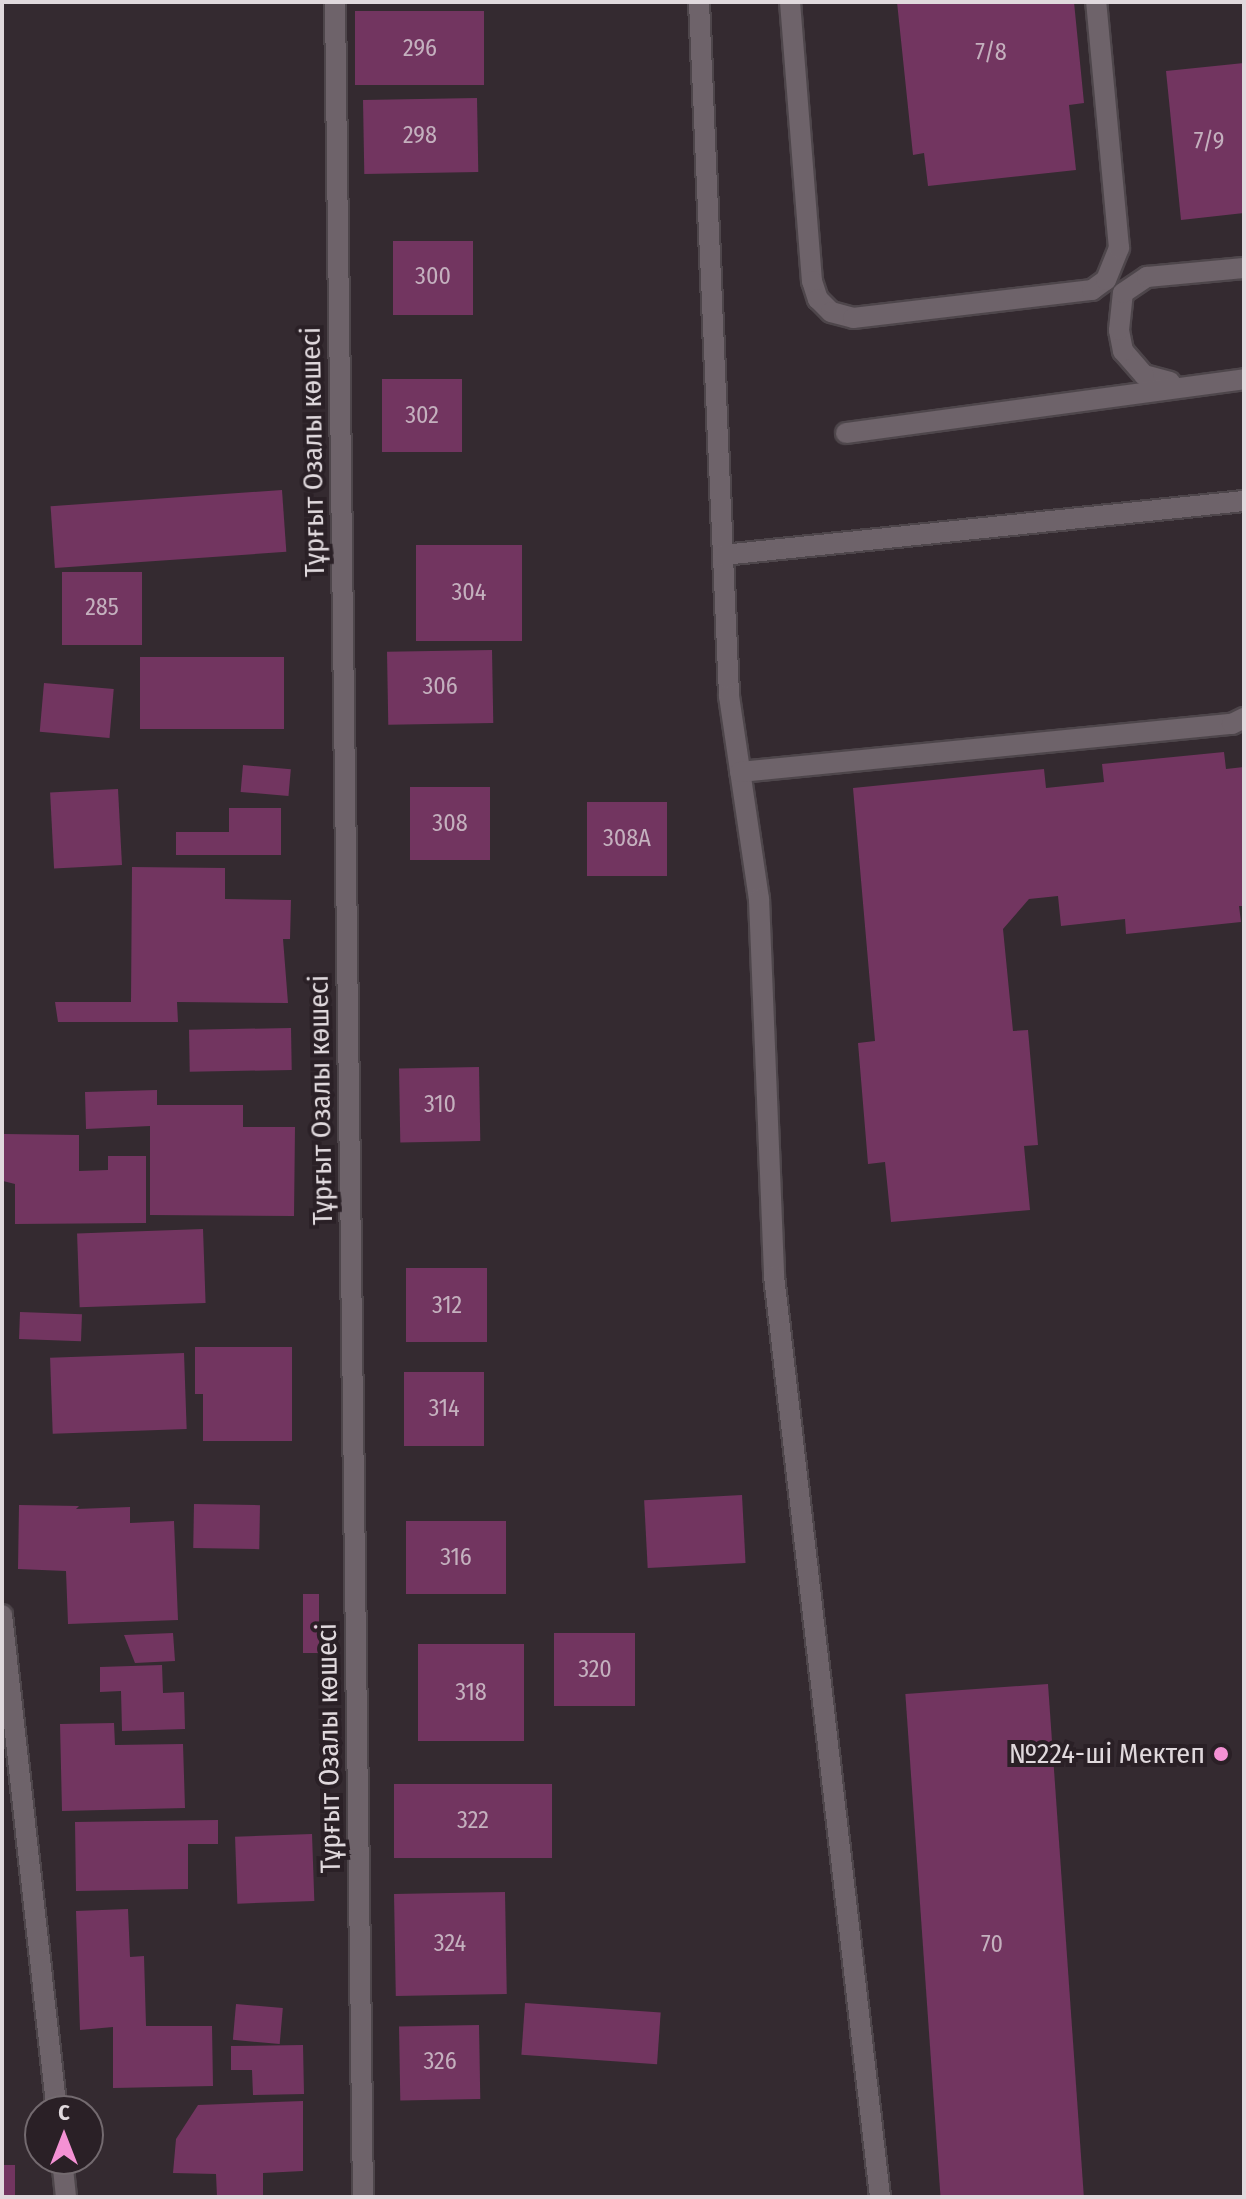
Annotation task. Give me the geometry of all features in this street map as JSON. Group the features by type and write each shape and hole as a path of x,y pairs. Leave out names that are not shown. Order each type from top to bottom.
{"street":[{"name":"Тұрғыт Озалы көшесі","path":"335,2 363,2197"},
{"path":"699,2 729,696 759,899 774,1276 880,2197"},
{"path":"790,2 812,281 818,299 831,312 853,318 1092,290 1106,280 1119,248 1096,2"},
{"path":"1181,385 1144,375 1123,351 1119,330 1123,293 1147,277 1244,268"},
{"path":"846,433 1181,385 1244,379"},
{"path":"723,555 1244,501"},
{"path":"740,772 1232,724 1244,718"},
{"path":"2,1615 55,2095"},
{"path":"64,2175 66,2197"}],"building":[{"path":"897,2 1074,2 1084,103 1069,105 1076,170 928,186 924,153 913,155"},
{"path":"355,11 484,11 484,85 355,85"},
{"path":"1244,63 1244,213 1181,220 1166,71"},
{"path":"477,98 478,172 364,174 363,100"},
{"path":"393,241 473,241 473,315 393,315"},
{"path":"382,379 462,379 462,452 382,452"},
{"path":"282,490 286,552 55,568 51,506"},
{"path":"416,545 522,545 522,641 416,641"},
{"path":"62,572 142,572 142,645 62,645"},
{"path":"492,650 493,723 388,725 387,652"},
{"path":"140,657 284,657 284,729 140,729"},
{"path":"44,683 114,689 109,738 40,732"},
{"path":"1224,752 1226,769 1244,767 1244,906 1239,906 1241,922 1126,934 1125,919 1061,926 1058,896 1029,899 1003,929 1013,1031 1028,1030 1038,1145 1024,1146 1030,1210 891,1222 885,1162 868,1164 858,1043 875,1041 853,788 1044,769 1046,788 1104,782 1102,764"},
{"path":"243,765 291,769 288,796 241,792"},
{"path":"410,787 490,787 490,860 410,860"},
{"path":"118,789 122,865 54,868 50,793"},
{"path":"587,802 667,802 667,876 587,876"},
{"path":"229,808 281,808 281,855 176,855 176,832 229,832"},
{"path":"132,867 225,868 225,899 291,900 290,939 283,939 288,1003 177,1002 178,1022 58,1022 55,1002 131,1002"},
{"path":"291,1028 292,1070 190,1072 189,1030"},
{"path":"479,1067 480,1141 400,1142 399,1068"},
{"path":"157,1090 157,1105 243,1105 243,1127 295,1127 294,1216 150,1215 150,1126 86,1129 85,1092"},
{"path":"4,1134 79,1135 79,1171 108,1170 108,1156 146,1156 146,1223 15,1224 15,1184 3,1181"},
{"path":"203,1229 206,1303 80,1307 77,1233"},
{"path":"406,1268 487,1268 487,1342 406,1342"},
{"path":"20,1312 82,1314 81,1341 19,1339"},
{"path":"195,1347 292,1347 292,1441 203,1441 203,1394 195,1394"},
{"path":"184,1353 187,1429 53,1434 50,1358"},
{"path":"404,1372 484,1372 484,1446 404,1446"},
{"path":"742,1495 746,1563 648,1568 644,1500"},
{"path":"194,1504 260,1505 259,1549 193,1548"},
{"path":"19,1505 79,1506 76,1509 130,1507 130,1523 174,1521 178,1620 68,1624 66,1571 18,1569"},
{"path":"406,1521 506,1521 506,1594 406,1594"},
{"path":"303,1594 319,1594 319,1653 303,1653"},
{"path":"173,1633 175,1661 135,1663 124,1635"},
{"path":"554,1633 635,1633 635,1706 554,1706"},
{"path":"418,1644 524,1644 524,1741 418,1741"},
{"path":"162,1665 163,1693 184,1692 185,1729 122,1731 121,1691 100,1692 100,1667"},
{"path":"1048,1684 1084,2197 941,2197 905,1694"},
{"path":"114,1723 115,1745 183,1744 185,1808 62,1811 60,1724"},
{"path":"394,1784 552,1784 552,1858 394,1858"},
{"path":"218,1820 218,1844 188,1844 188,1889 76,1891 75,1822"},
{"path":"312,1834 314,1901 237,1904 235,1837"},
{"path":"505,1892 507,1994 396,1996 394,1894"},
{"path":"128,1909 130,1957 144,1956 146,2026 212,2026 213,2086 113,2088 113,2027 80,2030 76,1911"},
{"path":"525,2003 661,2012 657,2064 521,2055"},
{"path":"236,2004 283,2008 280,2044 233,2040"},
{"path":"479,2025 480,2099 400,2100 399,2026"},
{"path":"303,2045 304,2094 253,2095 252,2070 231,2070 231,2046"},
{"path":"303,2101 303,2171 263,2173 263,2197 217,2197 216,2174 173,2173 176,2139 198,2105"},
{"path":"2,2165 15,2165 15,2197 2,2197"}],"place":[{"name":"№224-ші Мектеп","path":"1221,1754"}]}
